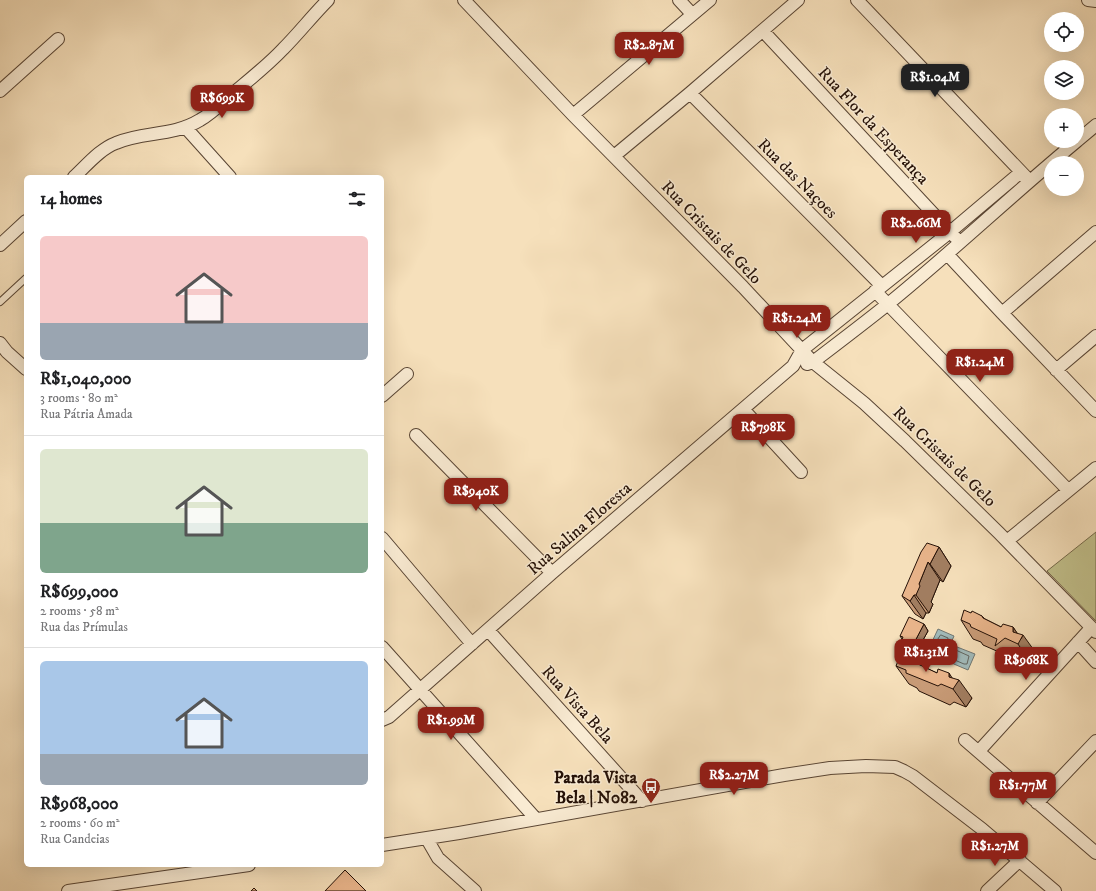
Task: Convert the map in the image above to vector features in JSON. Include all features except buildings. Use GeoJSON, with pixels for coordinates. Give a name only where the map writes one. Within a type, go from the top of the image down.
{"type":"FeatureCollection","features":[{"type":"Feature","properties":{"kind":"street"},"geometry":{"type":"LineString","coordinates":[[76,175],[104,149],[114,143],[125,139],[186,128],[202,119],[284,49],[309,19],[328,0]]}},
{"type":"Feature","properties":{"kind":"street","name":"Rua Cristais de Gelo"},"geometry":{"type":"LineString","coordinates":[[464,0],[573,114],[744,287],[813,362],[864,403],[905,441],[1007,540],[1094,630]]}},
{"type":"Feature","properties":{"kind":"street"},"geometry":{"type":"LineString","coordinates":[[679,0],[692,14]]}},
{"type":"Feature","properties":{"kind":"street"},"geometry":{"type":"LineString","coordinates":[[573,114],[710,0]]}},
{"type":"Feature","properties":{"kind":"street"},"geometry":{"type":"LineString","coordinates":[[614,156],[798,0]]}},
{"type":"Feature","properties":{"kind":"street"},"geometry":{"type":"LineString","coordinates":[[857,0],[1025,176]]}},
{"type":"Feature","properties":{"kind":"street"},"geometry":{"type":"LineString","coordinates":[[1088,0],[1096,1]]}},
{"type":"Feature","properties":{"kind":"street","name":"Rua Flor da Esperança"},"geometry":{"type":"LineString","coordinates":[[763,31],[960,243]]}},
{"type":"Feature","properties":{"kind":"street"},"geometry":{"type":"LineString","coordinates":[[0,91],[58,39]]}},
{"type":"Feature","properties":{"kind":"street","name":"Rua das Naçoes"},"geometry":{"type":"LineString","coordinates":[[690,93],[879,288],[888,304],[1068,490]]}},
{"type":"Feature","properties":{"kind":"street"},"geometry":{"type":"LineString","coordinates":[[1084,135],[1096,125]]}},
{"type":"Feature","properties":{"kind":"street"},"geometry":{"type":"LineString","coordinates":[[186,128],[228,175]]}},
{"type":"Feature","properties":{"kind":"street"},"geometry":{"type":"LineString","coordinates":[[793,366],[802,350],[879,288],[950,232],[1025,176],[1067,148]]}},
{"type":"Feature","properties":{"kind":"street"},"geometry":{"type":"LineString","coordinates":[[793,366],[813,362],[888,304],[960,243],[1025,176]]}},
{"type":"Feature","properties":{"kind":"street"},"geometry":{"type":"LineString","coordinates":[[0,245],[24,223]]}},
{"type":"Feature","properties":{"kind":"street"},"geometry":{"type":"LineString","coordinates":[[1002,313],[1096,232]]}},
{"type":"Feature","properties":{"kind":"street"},"geometry":{"type":"LineString","coordinates":[[947,254],[1096,411]]}},
{"type":"Feature","properties":{"kind":"street"},"geometry":{"type":"LineString","coordinates":[[1056,370],[1096,336]]}},
{"type":"Feature","properties":{"kind":"street"},"geometry":{"type":"LineString","coordinates":[[2,351],[24,368]]}},
{"type":"Feature","properties":{"kind":"street","name":"Rua Salina Floresta"},"geometry":{"type":"LineString","coordinates":[[385,718],[793,366]]}},
{"type":"Feature","properties":{"kind":"street"},"geometry":{"type":"LineString","coordinates":[[384,394],[407,374]]}},
{"type":"Feature","properties":{"kind":"street"},"geometry":{"type":"LineString","coordinates":[[743,409],[801,472]]}},
{"type":"Feature","properties":{"kind":"street"},"geometry":{"type":"LineString","coordinates":[[416,435],[552,573]]}},
{"type":"Feature","properties":{"kind":"street"},"geometry":{"type":"LineString","coordinates":[[1007,540],[1096,468]]}},
{"type":"Feature","properties":{"kind":"street"},"geometry":{"type":"LineString","coordinates":[[384,540],[472,644]]}},
{"type":"Feature","properties":{"kind":"street","name":"Rua Vista Bela"},"geometry":{"type":"LineString","coordinates":[[488,630],[642,801]]}},
{"type":"Feature","properties":{"kind":"street"},"geometry":{"type":"LineString","coordinates":[[979,751],[1078,642],[1094,630]]}},
{"type":"Feature","properties":{"kind":"street"},"geometry":{"type":"LineString","coordinates":[[1078,642],[1096,662]]}},
{"type":"Feature","properties":{"kind":"street"},"geometry":{"type":"LineString","coordinates":[[384,649],[536,819]]}},
{"type":"Feature","properties":{"kind":"street"},"geometry":{"type":"LineString","coordinates":[[965,740],[1096,853]]}},
{"type":"Feature","properties":{"kind":"street"},"geometry":{"type":"LineString","coordinates":[[1037,803],[1096,741]]}},
{"type":"Feature","properties":{"kind":"street"},"geometry":{"type":"LineString","coordinates":[[384,845],[427,839],[830,768],[866,766],[895,767],[913,776],[982,829],[1055,891]]}},
{"type":"Feature","properties":{"kind":"street"},"geometry":{"type":"LineString","coordinates":[[427,839],[438,858],[475,891]]}},
{"type":"Feature","properties":{"kind":"street"},"geometry":{"type":"LineString","coordinates":[[987,891],[1020,860]]}},
{"type":"Feature","properties":{"kind":"street"},"geometry":{"type":"LineString","coordinates":[[68,891],[115,888],[237,867]]}},
{"type":"Feature","properties":{"kind":"lane"},"geometry":{"type":"LineString","coordinates":[[0,302],[24,280]]}},
{"type":"Feature","properties":{"kind":"shaded area"},"geometry":{"type":"Polygon","coordinates":[[[1096,532],[1096,621],[1047,571],[1096,532]]]}},
{"type":"Feature","properties":{"kind":"water"},"geometry":{"type":"Polygon","coordinates":[[[938,629],[954,636],[947,652],[931,644],[938,629]]]}},
{"type":"Feature","properties":{"kind":"water"},"geometry":{"type":"Polygon","coordinates":[[[952,645],[975,654],[968,670],[935,656],[939,650],[947,654],[952,645]]]}},
{"type":"Feature","properties":{"kind":"place","name":"Parada Vista Bela | N082"},"geometry":{"type":"Point","coordinates":[651,804]}}]}
